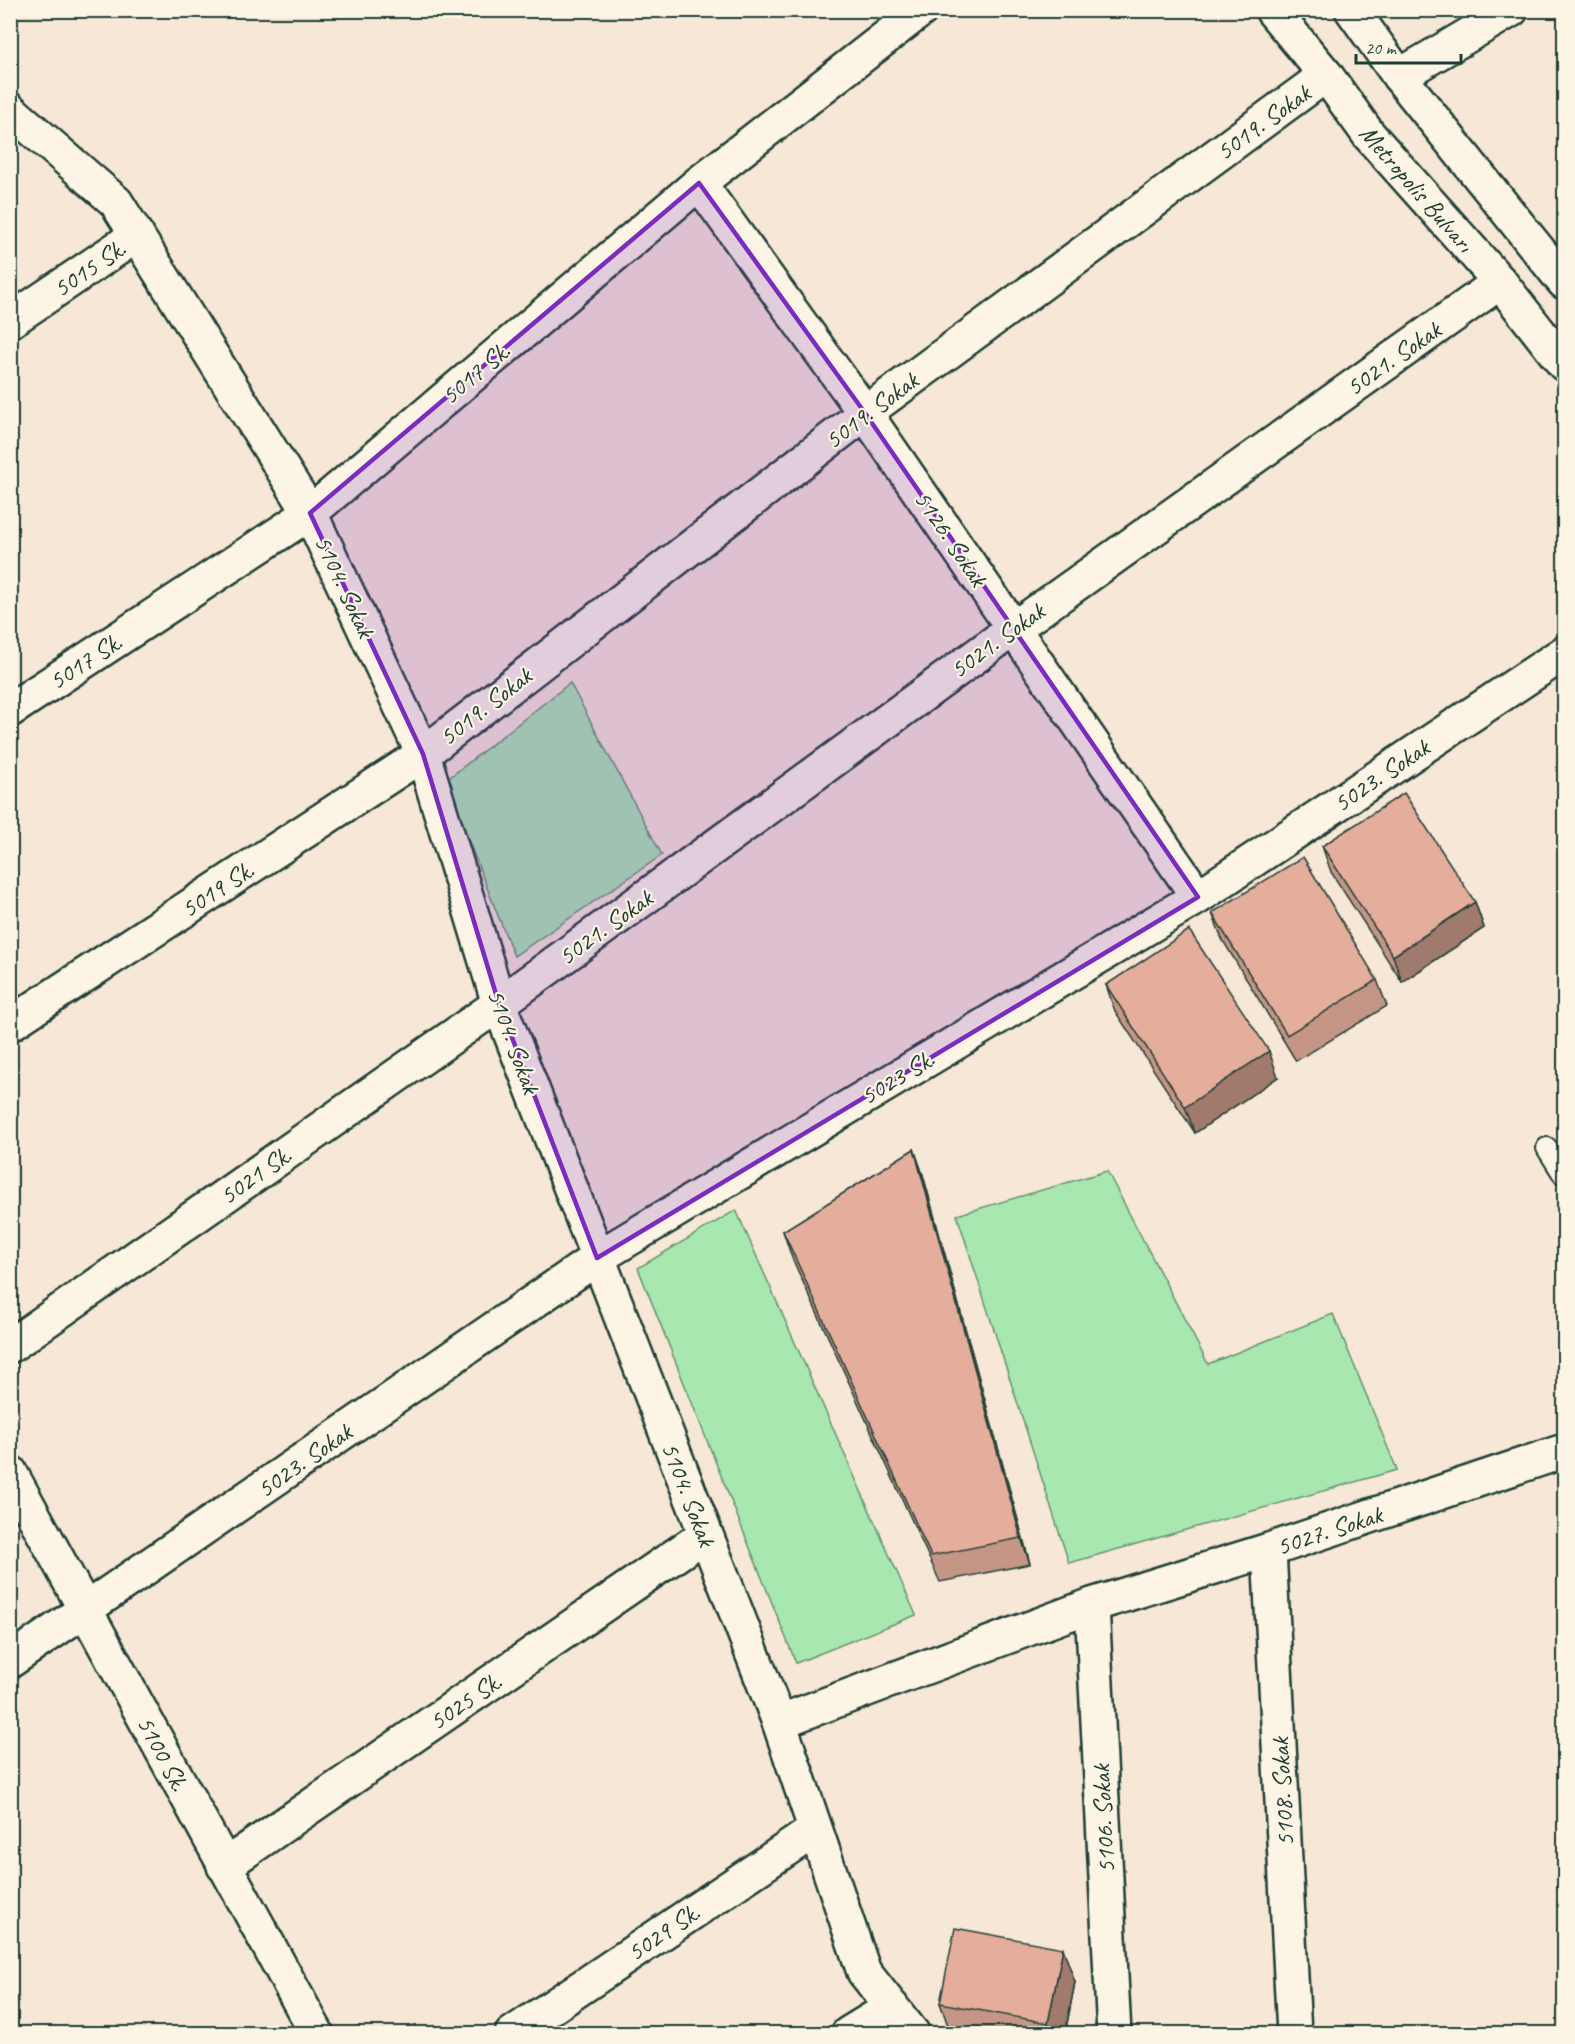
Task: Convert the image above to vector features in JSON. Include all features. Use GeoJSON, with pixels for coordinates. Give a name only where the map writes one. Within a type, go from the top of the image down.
{"type":"FeatureCollection","features":[{"type":"Feature","properties":{"kind":"street","name":"5017 Sk."},"geometry":{"type":"LineString","coordinates":[[10,710],[310,513],[699,183],[921,10]]}},
{"type":"Feature","properties":{"kind":"street","name":"Metropolis Bulvarı"},"geometry":{"type":"LineString","coordinates":[[1272,10],[1326,75],[1369,135],[1500,282],[1564,364]]}},
{"type":"Feature","properties":{"kind":"street","name":"Metropolis Bulvarı"},"geometry":{"type":"LineString","coordinates":[[1352,10],[1399,76],[1564,282]]}},
{"type":"Feature","properties":{"kind":"street"},"geometry":{"type":"LineString","coordinates":[[1399,76],[1511,10]]}},
{"type":"Feature","properties":{"kind":"street","name":"5019. Sokak"},"geometry":{"type":"LineString","coordinates":[[423,754],[865,413],[1326,75]]}},
{"type":"Feature","properties":{"kind":"street","name":"5104. Sokak"},"geometry":{"type":"LineString","coordinates":[[10,110],[116,202],[310,513],[423,754],[499,1004],[779,1722],[864,1972],[913,2034]]}},
{"type":"Feature","properties":{"kind":"street","name":"5126. Sokak"},"geometry":{"type":"LineString","coordinates":[[699,183],[865,413],[1198,897]]}},
{"type":"Feature","properties":{"kind":"street","name":"5015 Sk."},"geometry":{"type":"LineString","coordinates":[[10,321],[137,235]]}},
{"type":"Feature","properties":{"kind":"street","name":"5021. Sokak"},"geometry":{"type":"LineString","coordinates":[[499,1004],[1013,628],[1500,282]]}},
{"type":"Feature","properties":{"kind":"street","name":"5023. Sokak"},"geometry":{"type":"LineString","coordinates":[[1198,897],[1564,653]]}},
{"type":"Feature","properties":{"kind":"street","name":"5019 Sk."},"geometry":{"type":"LineString","coordinates":[[10,1024],[423,754]]}},
{"type":"Feature","properties":{"kind":"street","name":"5023 Sk."},"geometry":{"type":"LineString","coordinates":[[597,1258],[1198,897]]}},
{"type":"Feature","properties":{"kind":"street","name":"5021 Sk."},"geometry":{"type":"LineString","coordinates":[[10,1346],[499,1004]]}},
{"type":"Feature","properties":{"kind":"street","name":"5023. Sokak"},"geometry":{"type":"LineString","coordinates":[[10,1661],[597,1258]]}},
{"type":"Feature","properties":{"kind":"street","name":"5027. Sokak"},"geometry":{"type":"LineString","coordinates":[[779,1722],[1092,1605],[1269,1550],[1564,1451]]}},
{"type":"Feature","properties":{"kind":"street","name":"5100 Sk."},"geometry":{"type":"LineString","coordinates":[[10,1472],[317,2034]]}},
{"type":"Feature","properties":{"kind":"street","name":"5025 Sk."},"geometry":{"type":"LineString","coordinates":[[224,1866],[705,1535]]}},
{"type":"Feature","properties":{"kind":"street","name":"5108. Sokak"},"geometry":{"type":"LineString","coordinates":[[1269,1550],[1294,2034]]}},
{"type":"Feature","properties":{"kind":"street","name":"5106. Sokak"},"geometry":{"type":"LineString","coordinates":[[1092,1605],[1114,2034]]}},
{"type":"Feature","properties":{"kind":"street","name":"5029 Sk."},"geometry":{"type":"LineString","coordinates":[[512,2034],[815,1830]]}},
{"type":"Feature","properties":{"kind":"street"},"geometry":{"type":"LineString","coordinates":[[848,2034],[892,2007]]}},
{"type":"Feature","properties":{"kind":"lane"},"geometry":{"type":"LineString","coordinates":[[1547,1148],[1564,1175]]}},
{"type":"Feature","properties":{"kind":"highlighted area"},"geometry":{"type":"Polygon","coordinates":[[[699,183],[865,413],[1198,897],[597,1258],[499,1004],[423,754],[310,513],[699,183]]]}},
{"type":"Feature","properties":{"kind":"green space"},"geometry":{"type":"Polygon","coordinates":[[[570,683],[662,855],[514,956],[445,781],[570,683]]]}},
{"type":"Feature","properties":{"kind":"green space"},"geometry":{"type":"Polygon","coordinates":[[[1107,1171],[1208,1364],[1333,1314],[1397,1470],[1069,1563],[957,1215],[1107,1171]]]}},
{"type":"Feature","properties":{"kind":"green space"},"geometry":{"type":"Polygon","coordinates":[[[736,1210],[916,1615],[796,1663],[638,1268],[736,1210]]]}},
{"type":"Feature","properties":{"kind":"building"},"geometry":{"type":"Polygon","coordinates":[[[1404,793],[1475,902],[1393,956],[1322,846],[1404,793]]]}},
{"type":"Feature","properties":{"kind":"building"},"geometry":{"type":"Polygon","coordinates":[[[1303,857],[1377,980],[1287,1035],[1212,913],[1303,857]]]}},
{"type":"Feature","properties":{"kind":"building"},"geometry":{"type":"Polygon","coordinates":[[[1189,930],[1269,1051],[1185,1107],[1106,985],[1189,930]]]}},
{"type":"Feature","properties":{"kind":"building"},"geometry":{"type":"Polygon","coordinates":[[[914,1149],[1021,1538],[931,1556],[783,1231],[914,1149]]]}},
{"type":"Feature","properties":{"kind":"building"},"geometry":{"type":"Polygon","coordinates":[[[955,1928],[1063,1948],[1048,2023],[940,2003],[955,1928]]]}}]}
